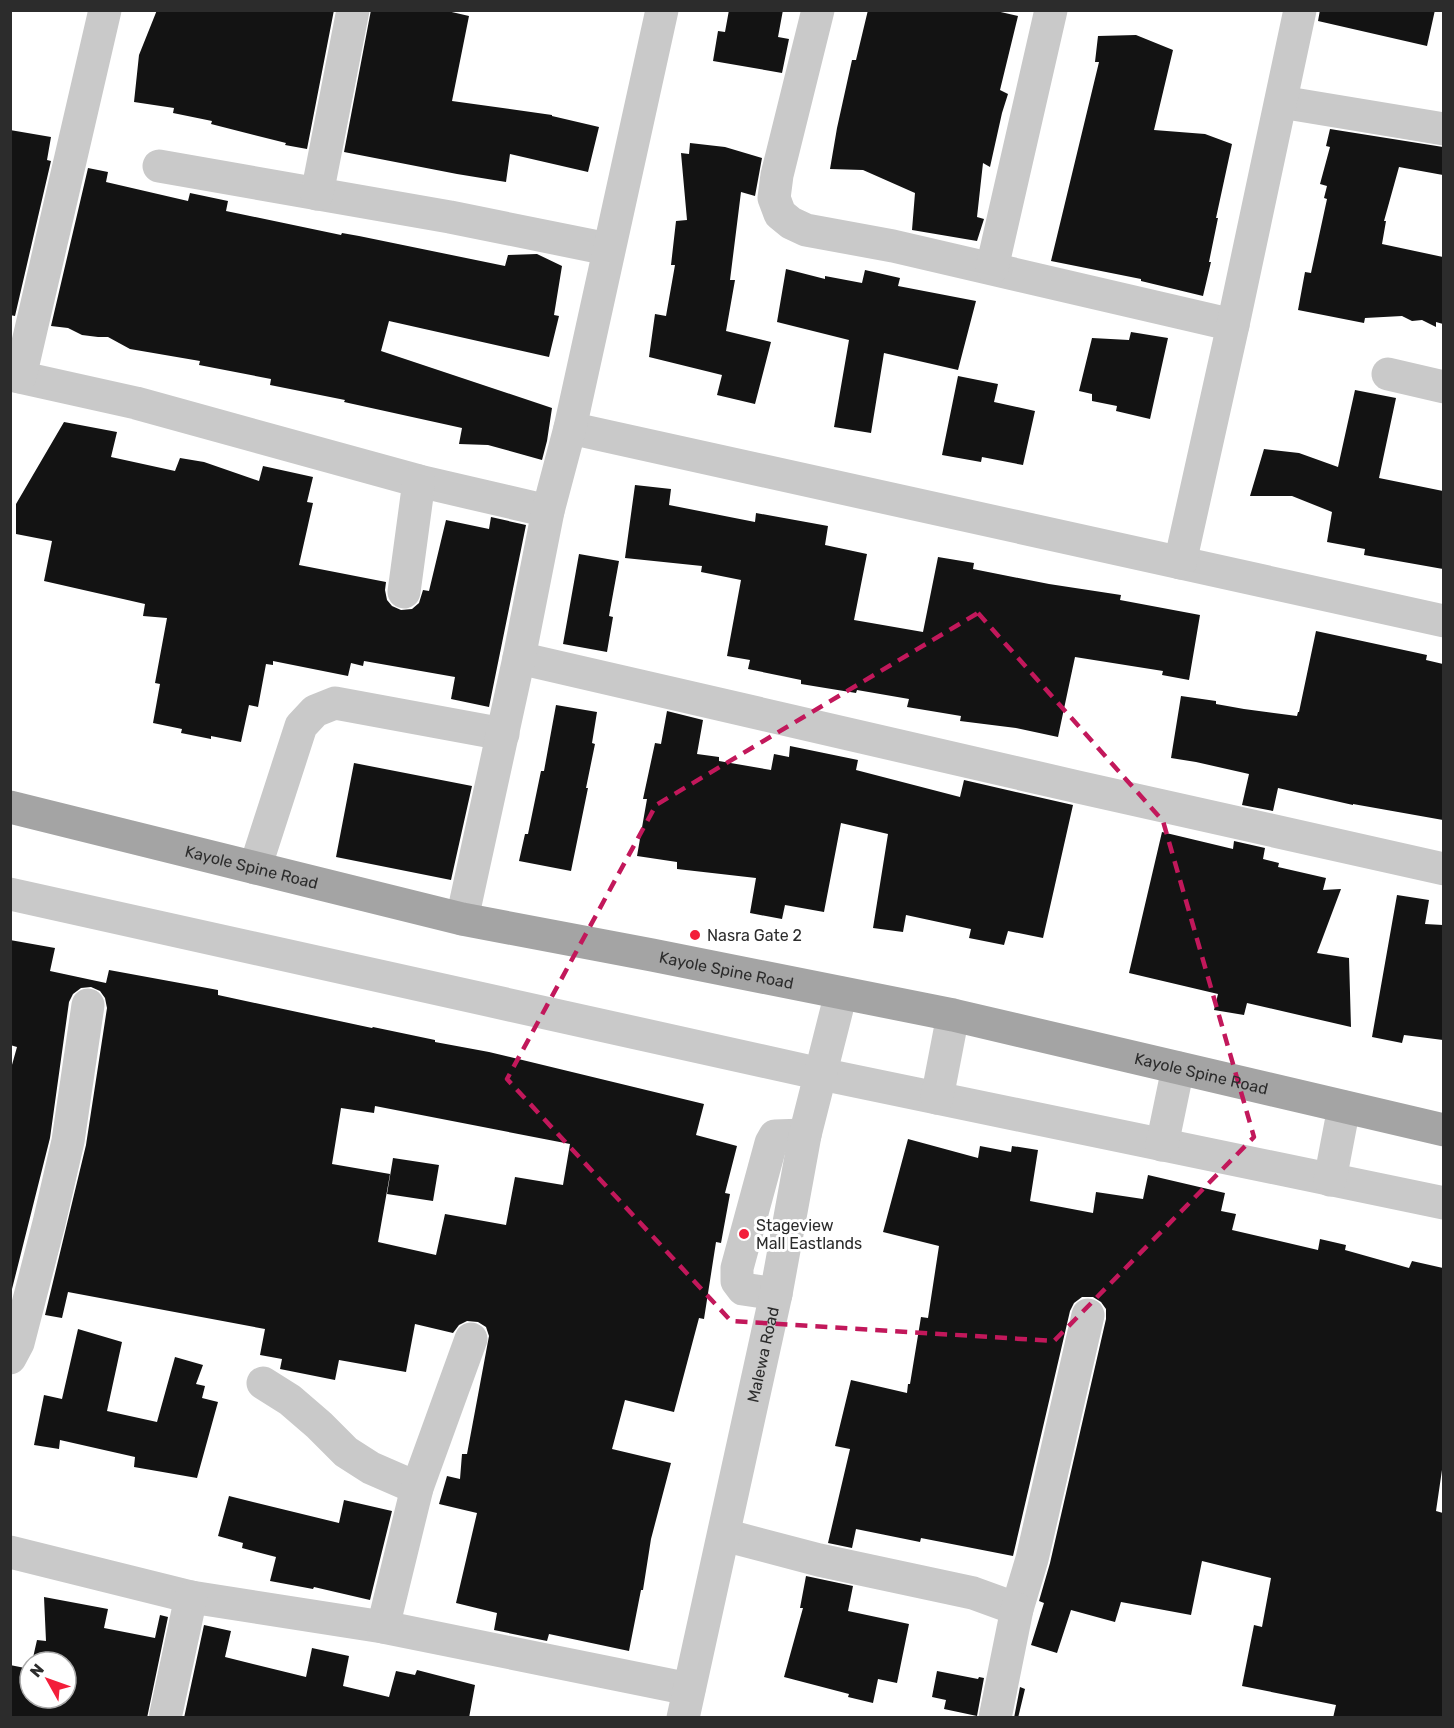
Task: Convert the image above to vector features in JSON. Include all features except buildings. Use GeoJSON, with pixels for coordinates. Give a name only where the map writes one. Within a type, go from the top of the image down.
{"type":"FeatureCollection","features":[{"type":"Feature","properties":{"kind":"main road","name":"Kayole Spine Road"},"geometry":{"type":"LineString","coordinates":[[10,807],[462,919],[953,1015],[1443,1130]]}},
{"type":"Feature","properties":{"kind":"street"},"geometry":{"type":"LineString","coordinates":[[105,10],[16,376],[136,403],[419,481],[548,511]]}},
{"type":"Feature","properties":{"kind":"street"},"geometry":{"type":"LineString","coordinates":[[317,194],[354,10]]}},
{"type":"Feature","properties":{"kind":"street"},"geometry":{"type":"LineString","coordinates":[[462,919],[519,658],[548,511],[570,428],[662,10]]}},
{"type":"Feature","properties":{"kind":"street"},"geometry":{"type":"LineString","coordinates":[[818,10],[777,175],[774,198],[780,214],[791,223],[806,230],[992,268],[1233,325]]}},
{"type":"Feature","properties":{"kind":"street"},"geometry":{"type":"LineString","coordinates":[[992,268],[1051,10]]}},
{"type":"Feature","properties":{"kind":"street"},"geometry":{"type":"LineString","coordinates":[[1180,563],[1300,10]]}},
{"type":"Feature","properties":{"kind":"street"},"geometry":{"type":"LineString","coordinates":[[1281,102],[1443,129]]}},
{"type":"Feature","properties":{"kind":"street"},"geometry":{"type":"LineString","coordinates":[[159,166],[450,217],[608,249]]}},
{"type":"Feature","properties":{"kind":"street"},"geometry":{"type":"LineString","coordinates":[[1388,374],[1443,387]]}},
{"type":"Feature","properties":{"kind":"street"},"geometry":{"type":"LineString","coordinates":[[570,428],[1443,621]]}},
{"type":"Feature","properties":{"kind":"street"},"geometry":{"type":"LineString","coordinates":[[404,592],[419,481]]}},
{"type":"Feature","properties":{"kind":"street"},"geometry":{"type":"LineString","coordinates":[[519,658],[1443,869]]}},
{"type":"Feature","properties":{"kind":"street"},"geometry":{"type":"LineString","coordinates":[[255,868],[301,726],[315,711],[335,703],[502,734]]}},
{"type":"Feature","properties":{"kind":"street"},"geometry":{"type":"LineString","coordinates":[[10,894],[821,1074],[1443,1203]]}},
{"type":"Feature","properties":{"kind":"street","name":"Malewa Road"},"geometry":{"type":"LineString","coordinates":[[686,1703],[776,1294],[805,1135],[841,993]]}},
{"type":"Feature","properties":{"kind":"street"},"geometry":{"type":"LineString","coordinates":[[10,1358],[18,1342],[50,1223],[68,1141],[88,1005]]}},
{"type":"Feature","properties":{"kind":"street"},"geometry":{"type":"LineString","coordinates":[[937,1098],[953,1015]]}},
{"type":"Feature","properties":{"kind":"street"},"geometry":{"type":"LineString","coordinates":[[1162,1145],[1178,1068]]}},
{"type":"Feature","properties":{"kind":"street"},"geometry":{"type":"LineString","coordinates":[[1330,1180],[1344,1107]]}},
{"type":"Feature","properties":{"kind":"street"},"geometry":{"type":"LineString","coordinates":[[776,1294],[743,1289],[737,1281],[737,1268],[771,1143],[775,1136],[805,1135]]}},
{"type":"Feature","properties":{"kind":"street"},"geometry":{"type":"LineString","coordinates":[[749,1223],[789,1227]]}},
{"type":"Feature","properties":{"kind":"street"},"geometry":{"type":"LineString","coordinates":[[995,1718],[1017,1609],[1032,1559],[1088,1315]]}},
{"type":"Feature","properties":{"kind":"street"},"geometry":{"type":"LineString","coordinates":[[383,1627],[417,1488],[471,1339]]}},
{"type":"Feature","properties":{"kind":"street"},"geometry":{"type":"LineString","coordinates":[[263,1383],[290,1400],[346,1452],[371,1468],[417,1488]]}},
{"type":"Feature","properties":{"kind":"street"},"geometry":{"type":"LineString","coordinates":[[724,1535],[819,1560],[973,1593],[1017,1609]]}},
{"type":"Feature","properties":{"kind":"street"},"geometry":{"type":"LineString","coordinates":[[10,1552],[192,1597],[383,1627],[686,1703]]}},
{"type":"Feature","properties":{"kind":"street"},"geometry":{"type":"LineString","coordinates":[[165,1718],[192,1597]]}},
{"type":"Feature","properties":{"kind":"highlighted area"},"geometry":{"type":"Polygon","coordinates":[[[978,613],[1163,821],[1254,1137],[1054,1341],[731,1321],[507,1079],[656,805],[978,613]]]}},
{"type":"Feature","properties":{"kind":"place","name":"Nasra Gate 2"},"geometry":{"type":"Point","coordinates":[695,935]}},
{"type":"Feature","properties":{"kind":"place","name":"Stageview Mall Eastlands"},"geometry":{"type":"Point","coordinates":[744,1234]}}]}
